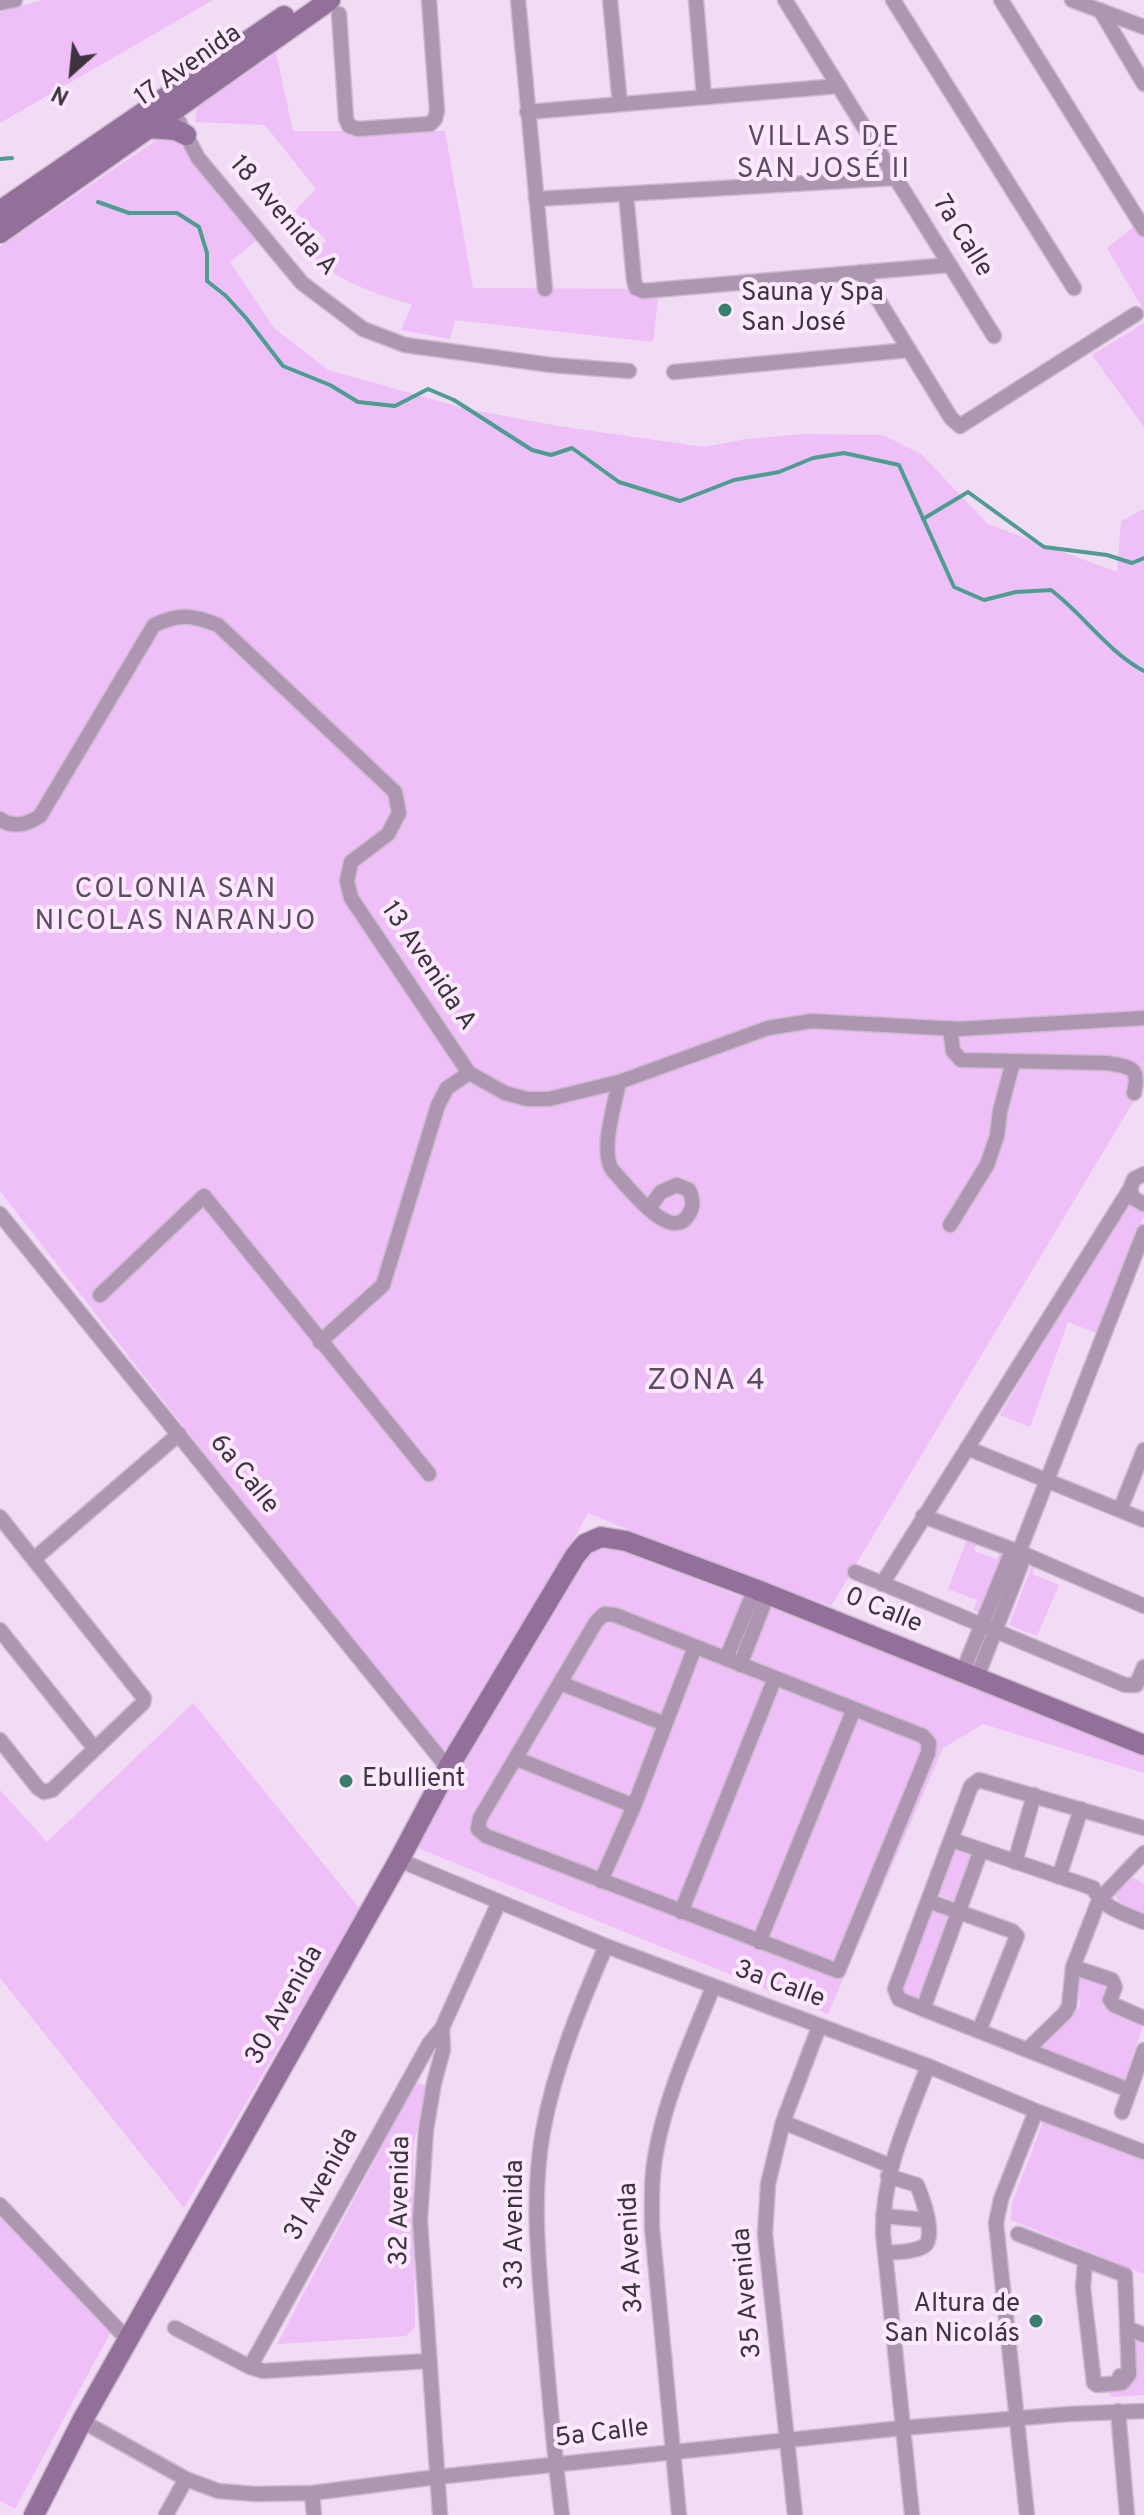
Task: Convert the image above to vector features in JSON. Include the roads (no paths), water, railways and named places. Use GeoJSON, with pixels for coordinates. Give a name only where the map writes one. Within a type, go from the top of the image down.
{"type":"FeatureCollection","features":[{"type":"Feature","properties":{"kind":"street"},"geometry":{"type":"LineString","coordinates":[[0,3],[15,0]]}},
{"type":"Feature","properties":{"kind":"street","name":"17 Avenida"},"geometry":{"type":"LineString","coordinates":[[0,233],[148,128],[169,103],[307,0]]}},
{"type":"Feature","properties":{"kind":"street"},"geometry":{"type":"LineString","coordinates":[[335,7],[349,126],[358,129],[430,124],[437,111],[429,0]]}},
{"type":"Feature","properties":{"kind":"street"},"geometry":{"type":"LineString","coordinates":[[518,0],[545,289]]}},
{"type":"Feature","properties":{"kind":"street"},"geometry":{"type":"LineString","coordinates":[[610,0],[620,104]]}},
{"type":"Feature","properties":{"kind":"street"},"geometry":{"type":"LineString","coordinates":[[696,0],[704,97]]}},
{"type":"Feature","properties":{"kind":"street","name":"7a Calle"},"geometry":{"type":"LineString","coordinates":[[785,0],[994,336]]}},
{"type":"Feature","properties":{"kind":"street"},"geometry":{"type":"LineString","coordinates":[[893,0],[1074,288]]}},
{"type":"Feature","properties":{"kind":"street"},"geometry":{"type":"LineString","coordinates":[[1001,0],[1144,229]]}},
{"type":"Feature","properties":{"kind":"street"},"geometry":{"type":"LineString","coordinates":[[1072,0],[1144,27]]}},
{"type":"Feature","properties":{"kind":"street","name":"17 Avenida"},"geometry":{"type":"LineString","coordinates":[[0,211],[169,103],[335,7]]}},
{"type":"Feature","properties":{"kind":"street"},"geometry":{"type":"LineString","coordinates":[[1100,10],[1144,84]]}},
{"type":"Feature","properties":{"kind":"street"},"geometry":{"type":"LineString","coordinates":[[527,112],[839,86]]}},
{"type":"Feature","properties":{"kind":"street","name":"18 Avenida A"},"geometry":{"type":"LineString","coordinates":[[169,103],[198,158],[302,283],[363,329],[405,345],[551,365],[629,371]]}},
{"type":"Feature","properties":{"kind":"street"},"geometry":{"type":"LineString","coordinates":[[148,128],[176,130],[186,135]]}},
{"type":"Feature","properties":{"kind":"street"},"geometry":{"type":"LineString","coordinates":[[536,199],[896,178]]}},
{"type":"Feature","properties":{"kind":"street"},"geometry":{"type":"LineString","coordinates":[[626,194],[636,288],[643,291],[949,265]]}},
{"type":"Feature","properties":{"kind":"street"},"geometry":{"type":"LineString","coordinates":[[861,272],[951,418],[960,426],[1136,314]]}},
{"type":"Feature","properties":{"kind":"street"},"geometry":{"type":"LineString","coordinates":[[674,372],[909,350]]}},
{"type":"Feature","properties":{"kind":"street","name":"13 Avenida A"},"geometry":{"type":"LineString","coordinates":[[0,819],[4,823],[26,825],[40,816],[154,625],[174,616],[199,618],[218,625],[395,792],[399,813],[388,834],[351,862],[347,881],[351,898],[469,1073],[505,1093],[527,1099],[549,1099],[619,1082],[768,1028],[812,1021],[950,1028],[1144,1018]]}},
{"type":"Feature","properties":{"kind":"street"},"geometry":{"type":"LineString","coordinates":[[950,1028],[953,1051],[961,1060],[1126,1066],[1134,1071],[1137,1078],[1134,1093]]}},
{"type":"Feature","properties":{"kind":"street"},"geometry":{"type":"LineString","coordinates":[[950,1225],[987,1165],[997,1136],[1013,1062]]}},
{"type":"Feature","properties":{"kind":"street"},"geometry":{"type":"LineString","coordinates":[[320,1342],[383,1285],[438,1105],[447,1088],[469,1073]]}},
{"type":"Feature","properties":{"kind":"street"},"geometry":{"type":"LineString","coordinates":[[619,1082],[607,1160],[613,1171],[649,1208]]}},
{"type":"Feature","properties":{"kind":"street"},"geometry":{"type":"LineString","coordinates":[[882,1584],[1134,1179],[1143,1173]]}},
{"type":"Feature","properties":{"kind":"street"},"geometry":{"type":"LineString","coordinates":[[1130,1189],[1133,1198],[1144,1204]]}},
{"type":"Feature","properties":{"kind":"street"},"geometry":{"type":"LineString","coordinates":[[100,1295],[204,1196],[429,1474]]}},
{"type":"Feature","properties":{"kind":"street","name":"6a Calle"},"geometry":{"type":"LineString","coordinates":[[0,1214],[448,1768]]}},
{"type":"Feature","properties":{"kind":"street"},"geometry":{"type":"LineString","coordinates":[[970,1674],[1009,1558],[1019,1552],[1144,1232]]}},
{"type":"Feature","properties":{"kind":"street"},"geometry":{"type":"LineString","coordinates":[[34,1559],[179,1434]]}},
{"type":"Feature","properties":{"kind":"street"},"geometry":{"type":"LineString","coordinates":[[967,1448],[1144,1520]]}},
{"type":"Feature","properties":{"kind":"street"},"geometry":{"type":"LineString","coordinates":[[1120,1510],[1144,1450]]}},
{"type":"Feature","properties":{"kind":"street"},"geometry":{"type":"LineString","coordinates":[[923,1516],[1019,1552],[1144,1606]]}},
{"type":"Feature","properties":{"kind":"street"},"geometry":{"type":"LineString","coordinates":[[0,1517],[144,1698],[143,1703],[52,1790],[44,1792],[38,1788],[0,1740]]}},
{"type":"Feature","properties":{"kind":"street","name":"30 Avenida"},"geometry":{"type":"LineString","coordinates":[[34,2515],[82,2421],[448,1768],[575,1556],[585,1544],[601,1537]]}},
{"type":"Feature","properties":{"kind":"street","name":"0 Calle"},"geometry":{"type":"LineString","coordinates":[[601,1537],[626,1541],[762,1591],[1144,1745]]}},
{"type":"Feature","properties":{"kind":"street"},"geometry":{"type":"LineString","coordinates":[[855,1572],[1125,1685],[1136,1685],[1144,1667]]}},
{"type":"Feature","properties":{"kind":"street"},"geometry":{"type":"LineString","coordinates":[[726,1659],[744,1635],[762,1591]]}},
{"type":"Feature","properties":{"kind":"street"},"geometry":{"type":"LineString","coordinates":[[604,1614],[615,1615],[695,1647],[923,1736],[929,1743],[928,1753],[838,1971],[486,1836],[478,1829],[480,1818],[596,1622],[604,1614]]}},
{"type":"Feature","properties":{"kind":"street"},"geometry":{"type":"LineString","coordinates":[[0,1630],[95,1749]]}},
{"type":"Feature","properties":{"kind":"street"},"geometry":{"type":"LineString","coordinates":[[740,1665],[744,1635]]}},
{"type":"Feature","properties":{"kind":"street"},"geometry":{"type":"LineString","coordinates":[[601,1881],[634,1806],[695,1647]]}},
{"type":"Feature","properties":{"kind":"street"},"geometry":{"type":"LineString","coordinates":[[681,1912],[775,1678]]}},
{"type":"Feature","properties":{"kind":"street"},"geometry":{"type":"LineString","coordinates":[[560,1683],[665,1724]]}},
{"type":"Feature","properties":{"kind":"street"},"geometry":{"type":"LineString","coordinates":[[759,1942],[854,1709]]}},
{"type":"Feature","properties":{"kind":"street"},"geometry":{"type":"LineString","coordinates":[[517,1759],[634,1806]]}},
{"type":"Feature","properties":{"kind":"street"},"geometry":{"type":"LineString","coordinates":[[1129,2090],[923,2009],[896,1995],[895,1989],[971,1786],[979,1780],[1144,1828]]}},
{"type":"Feature","properties":{"kind":"street"},"geometry":{"type":"LineString","coordinates":[[1015,1862],[1034,1795]]}},
{"type":"Feature","properties":{"kind":"street"},"geometry":{"type":"LineString","coordinates":[[1059,1877],[1081,1809]]}},
{"type":"Feature","properties":{"kind":"street"},"geometry":{"type":"LineString","coordinates":[[952,1840],[1093,1888],[1099,1900],[1110,1908],[1144,1922]]}},
{"type":"Feature","properties":{"kind":"street"},"geometry":{"type":"LineString","coordinates":[[923,2009],[981,1850]]}},
{"type":"Feature","properties":{"kind":"street"},"geometry":{"type":"LineString","coordinates":[[1028,2049],[1069,2006],[1073,1967],[1099,1900],[1138,1870],[1144,1853]]}},
{"type":"Feature","properties":{"kind":"street","name":"3a Calle"},"geometry":{"type":"LineString","coordinates":[[399,1860],[606,1946],[928,2066],[1144,2152]]}},
{"type":"Feature","properties":{"kind":"street"},"geometry":{"type":"LineString","coordinates":[[928,1901],[960,1911],[1017,1936],[979,2031]]}},
{"type":"Feature","properties":{"kind":"street","name":"32 Avenida"},"geometry":{"type":"LineString","coordinates":[[440,2515],[420,2220],[426,2130],[443,2050],[442,2028],[499,1902]]}},
{"type":"Feature","properties":{"kind":"street","name":"33 Avenida"},"geometry":{"type":"LineString","coordinates":[[562,2515],[536,2233],[537,2178],[553,2083],[568,2036],[606,1946]]}},
{"type":"Feature","properties":{"kind":"street"},"geometry":{"type":"LineString","coordinates":[[1073,1967],[1112,1980],[1115,1987],[1110,2000],[1114,2005],[1144,2018]]}},
{"type":"Feature","properties":{"kind":"street","name":"34 Avenida"},"geometry":{"type":"LineString","coordinates":[[679,2515],[652,2227],[652,2188],[656,2151],[680,2068],[713,1987]]}},
{"type":"Feature","properties":{"kind":"street","name":"35 Avenida"},"geometry":{"type":"LineString","coordinates":[[795,2515],[765,2234],[768,2184],[783,2122],[819,2027]]}},
{"type":"Feature","properties":{"kind":"street","name":"31 Avenida"},"geometry":{"type":"LineString","coordinates":[[250,2367],[429,2044],[442,2028]]}},
{"type":"Feature","properties":{"kind":"street"},"geometry":{"type":"LineString","coordinates":[[1122,2112],[1144,2050]]}},
{"type":"Feature","properties":{"kind":"street"},"geometry":{"type":"LineString","coordinates":[[912,2515],[883,2216],[890,2171],[928,2066]]}},
{"type":"Feature","properties":{"kind":"street"},"geometry":{"type":"LineString","coordinates":[[413,2073],[434,2083]]}},
{"type":"Feature","properties":{"kind":"street"},"geometry":{"type":"LineString","coordinates":[[1027,2515],[996,2223],[1001,2199],[1036,2111]]}},
{"type":"Feature","properties":{"kind":"street"},"geometry":{"type":"LineString","coordinates":[[783,2122],[917,2185],[928,2220],[928,2243],[922,2247],[885,2253]]}},
{"type":"Feature","properties":{"kind":"street"},"geometry":{"type":"LineString","coordinates":[[0,2205],[128,2340]]}},
{"type":"Feature","properties":{"kind":"street"},"geometry":{"type":"LineString","coordinates":[[883,2216],[928,2220]]}},
{"type":"Feature","properties":{"kind":"street"},"geometry":{"type":"LineString","coordinates":[[1018,2234],[1125,2275],[1127,2322],[1122,2383],[1094,2383],[1083,2288],[1085,2260]]}},
{"type":"Feature","properties":{"kind":"street"},"geometry":{"type":"LineString","coordinates":[[1127,2322],[1144,2323]]}},
{"type":"Feature","properties":{"kind":"street"},"geometry":{"type":"LineString","coordinates":[[1127,2322],[1144,2335]]}},
{"type":"Feature","properties":{"kind":"street"},"geometry":{"type":"LineString","coordinates":[[175,2328],[250,2367],[271,2372],[428,2361]]}},
{"type":"Feature","properties":{"kind":"street"},"geometry":{"type":"LineString","coordinates":[[1118,2411],[1127,2515]]}},
{"type":"Feature","properties":{"kind":"street","name":"5a Calle"},"geometry":{"type":"LineString","coordinates":[[82,2421],[186,2479],[218,2491],[255,2494],[312,2493],[902,2428],[1144,2411]]}},
{"type":"Feature","properties":{"kind":"street"},"geometry":{"type":"LineString","coordinates":[[166,2515],[186,2479]]}},
{"type":"Feature","properties":{"kind":"street"},"geometry":{"type":"LineString","coordinates":[[312,2493],[314,2515]]}},
{"type":"Feature","properties":{"kind":"waterway"},"geometry":{"type":"LineString","coordinates":[[0,159],[12,158]]}},
{"type":"Feature","properties":{"kind":"waterway"},"geometry":{"type":"LineString","coordinates":[[98,202],[129,213],[177,213],[199,227],[207,253],[207,281],[246,318],[283,366],[330,385],[358,402],[395,406],[428,389],[454,400],[532,450],[551,455],[572,448],[619,482],[680,501],[734,480],[779,472],[813,458],[844,453],[899,465],[954,587],[984,600],[1016,592],[1051,590],[1118,653],[1144,671]]}},
{"type":"Feature","properties":{"kind":"waterway"},"geometry":{"type":"LineString","coordinates":[[923,519],[968,492],[1044,547],[1107,555],[1132,563],[1144,558]]}},
{"type":"Feature","properties":{"kind":"place","name":"Sauna y Spa San José"},"geometry":{"type":"Point","coordinates":[725,310]}},
{"type":"Feature","properties":{"kind":"place","name":"Ebullient"},"geometry":{"type":"Point","coordinates":[346,1781]}},
{"type":"Feature","properties":{"kind":"place","name":"Altura de San Nicolás"},"geometry":{"type":"Point","coordinates":[1036,2321]}},
{"type":"Feature","properties":{"kind":"district","name":"VILLAS DE SAN JOSÉ II"},"geometry":{"type":"Point","coordinates":[824,155]}},
{"type":"Feature","properties":{"kind":"district","name":"COLONIA SAN NICOLAS NARANJO"},"geometry":{"type":"Point","coordinates":[176,907]}},
{"type":"Feature","properties":{"kind":"district","name":"ZONA 4"},"geometry":{"type":"Point","coordinates":[707,1383]}}]}
